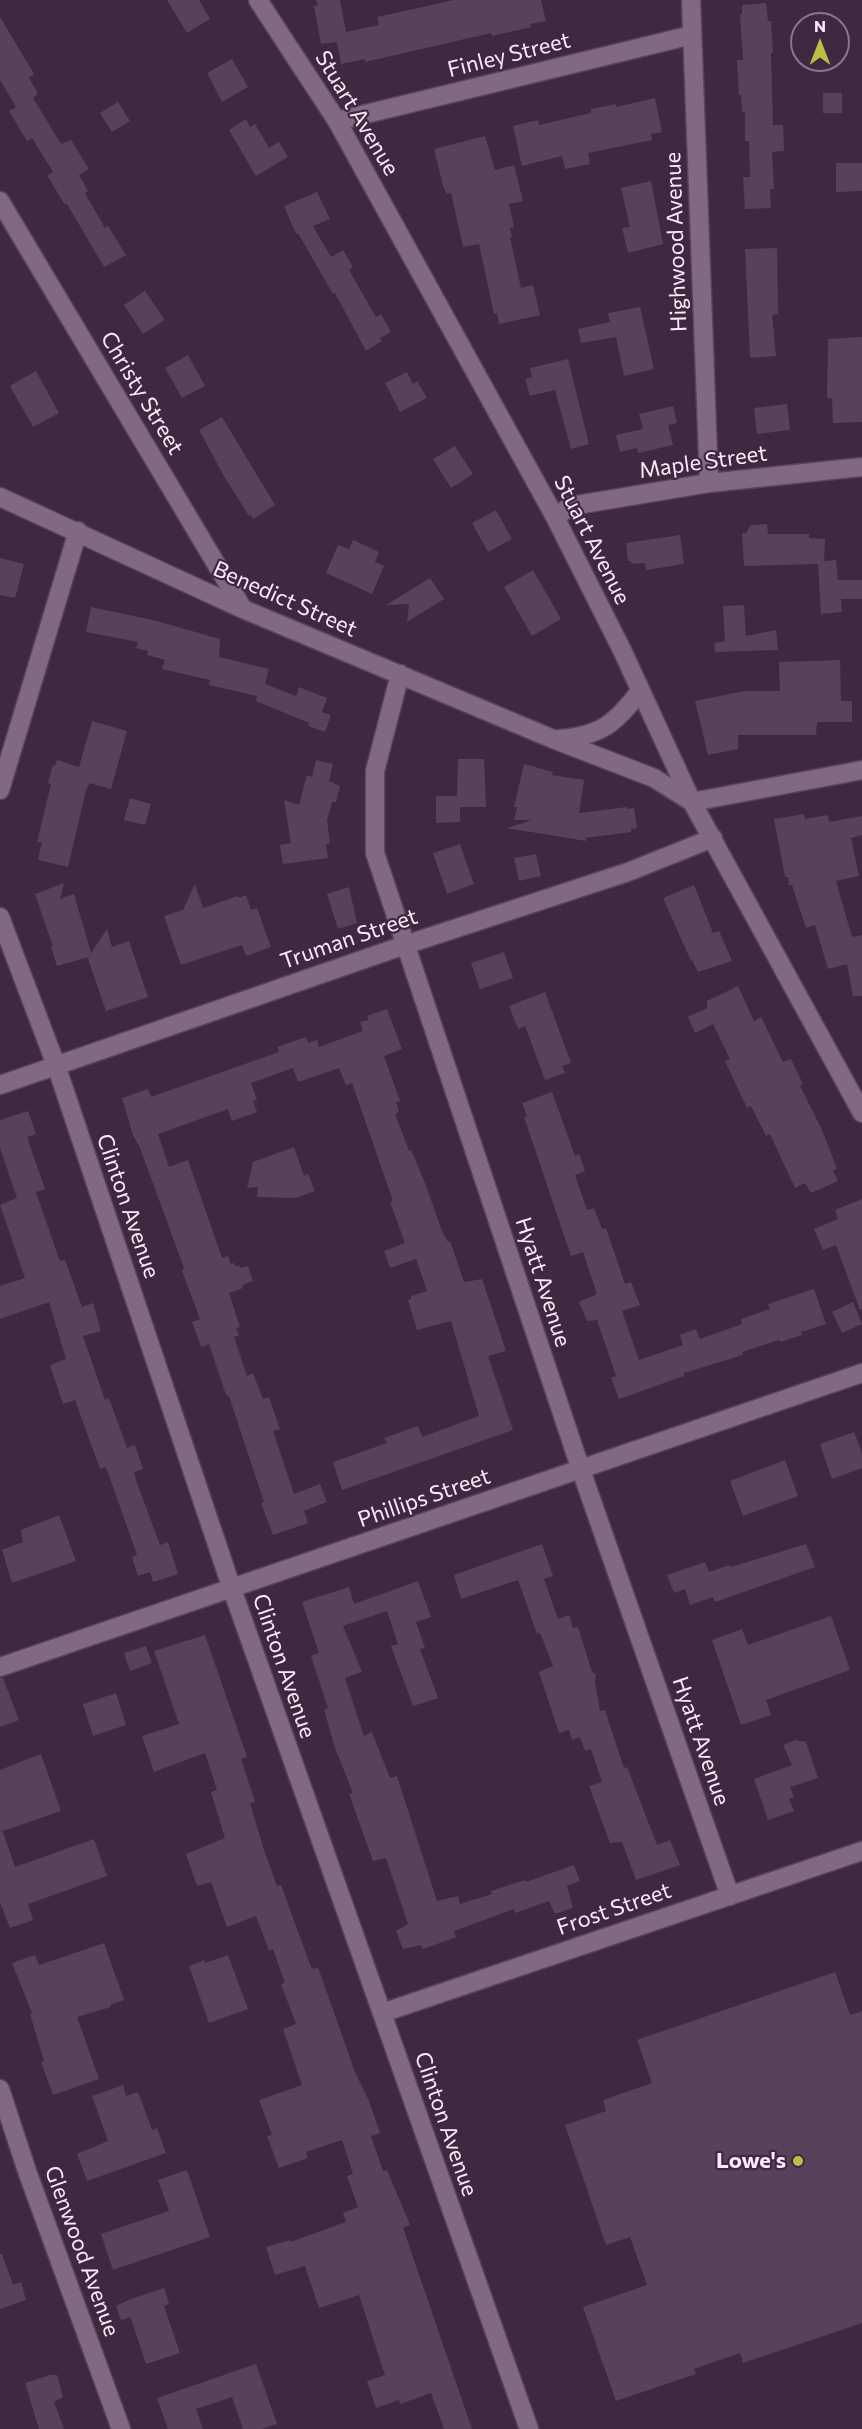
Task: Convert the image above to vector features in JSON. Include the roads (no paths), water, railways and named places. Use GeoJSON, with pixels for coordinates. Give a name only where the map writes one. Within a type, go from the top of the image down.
{"type":"FeatureCollection","features":[{"type":"Feature","properties":{"kind":"street","name":"Stuart Avenue"},"geometry":{"type":"LineString","coordinates":[[258,0],[337,121],[555,517],[692,802],[862,1113]]}},
{"type":"Feature","properties":{"kind":"street","name":"Highwood Avenue"},"geometry":{"type":"LineString","coordinates":[[691,0],[709,483]]}},
{"type":"Feature","properties":{"kind":"street","name":"Finley Street"},"geometry":{"type":"LineString","coordinates":[[337,121],[692,35]]}},
{"type":"Feature","properties":{"kind":"street","name":"Christy Street"},"geometry":{"type":"LineString","coordinates":[[0,201],[243,609]]}},
{"type":"Feature","properties":{"kind":"street","name":"Maple Street"},"geometry":{"type":"LineString","coordinates":[[555,517],[571,506],[709,483],[862,467]]}},
{"type":"Feature","properties":{"kind":"street","name":"Benedict Street"},"geometry":{"type":"LineString","coordinates":[[0,497],[243,609],[553,739],[654,778],[692,802]]}},
{"type":"Feature","properties":{"kind":"street"},"geometry":{"type":"LineString","coordinates":[[0,790],[78,531]]}},
{"type":"Feature","properties":{"kind":"street","name":"Hyatt Avenue"},"geometry":{"type":"LineString","coordinates":[[399,674],[375,771],[375,853],[581,1470],[730,1896]]}},
{"type":"Feature","properties":{"kind":"street","name":"Benedict Street"},"geometry":{"type":"LineString","coordinates":[[553,739],[578,738],[614,723],[640,690]]}},
{"type":"Feature","properties":{"kind":"street"},"geometry":{"type":"LineString","coordinates":[[692,802],[862,770]]}},
{"type":"Feature","properties":{"kind":"street","name":"Truman Street"},"geometry":{"type":"LineString","coordinates":[[0,1085],[405,945],[628,872],[713,838]]}},
{"type":"Feature","properties":{"kind":"street","name":"Clinton Avenue"},"geometry":{"type":"LineString","coordinates":[[0,917],[56,1065],[232,1589],[529,2429]]}},
{"type":"Feature","properties":{"kind":"street","name":"Phillips Street"},"geometry":{"type":"LineString","coordinates":[[0,1667],[862,1373]]}},
{"type":"Feature","properties":{"kind":"street","name":"Frost Street"},"geometry":{"type":"LineString","coordinates":[[382,2013],[862,1851]]}},
{"type":"Feature","properties":{"kind":"street","name":"Glenwood Avenue"},"geometry":{"type":"LineString","coordinates":[[0,2089],[27,2171],[121,2429]]}},
{"type":"Feature","properties":{"kind":"place","name":"Lowe's"},"geometry":{"type":"Point","coordinates":[798,2161]}}]}
